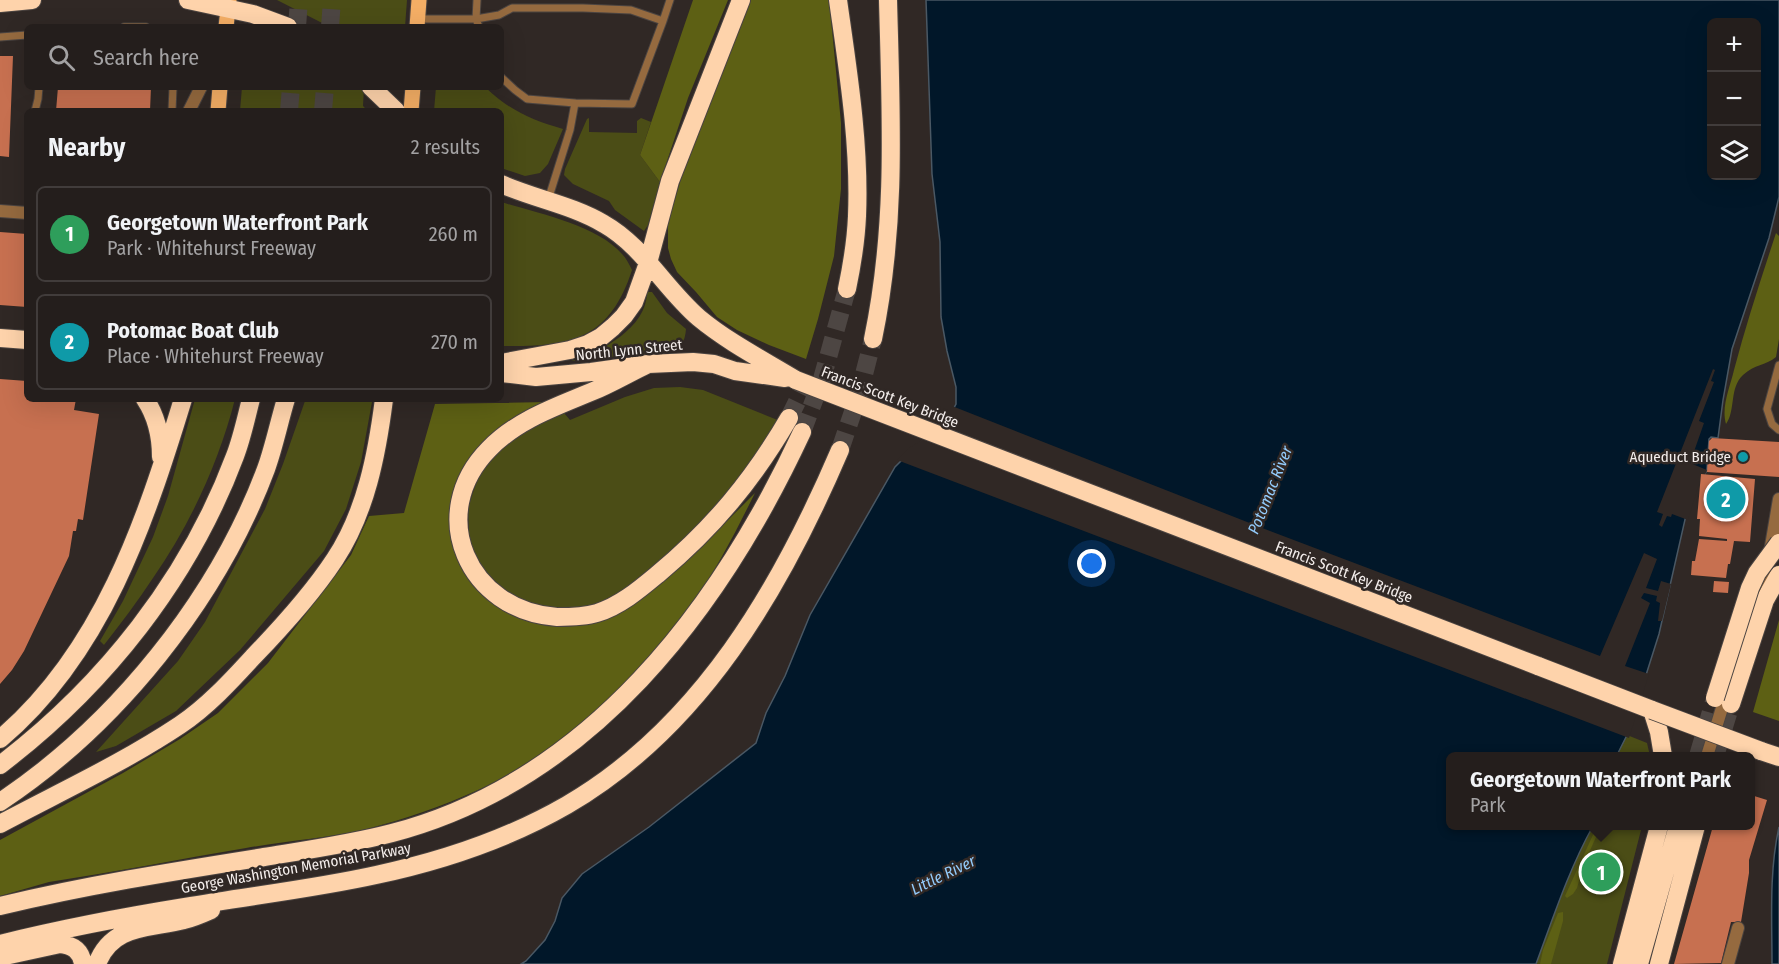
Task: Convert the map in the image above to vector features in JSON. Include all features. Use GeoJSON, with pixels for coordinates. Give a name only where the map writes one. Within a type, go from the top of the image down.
{"type":"FeatureCollection","features":[{"type":"Feature","properties":{"kind":"highway"},"geometry":{"type":"LineString","coordinates":[[0,3],[32,0]]}},
{"type":"Feature","properties":{"kind":"highway"},"geometry":{"type":"LineString","coordinates":[[188,0],[229,4],[281,24]]}},
{"type":"Feature","properties":{"kind":"highway"},"geometry":{"type":"LineString","coordinates":[[504,362],[570,350],[588,344],[601,337],[624,316],[634,302],[648,263],[670,181],[741,0]]}},
{"type":"Feature","properties":{"kind":"highway"},"geometry":{"type":"LineString","coordinates":[[838,0],[857,167],[855,240],[847,290]]}},
{"type":"Feature","properties":{"kind":"highway"},"geometry":{"type":"LineString","coordinates":[[873,339],[884,276],[891,204],[892,131],[888,0]]}},
{"type":"Feature","properties":{"kind":"highway"},"geometry":{"type":"LineString","coordinates":[[374,90],[393,108]]}},
{"type":"Feature","properties":{"kind":"highway"},"geometry":{"type":"LineString","coordinates":[[504,185],[580,212],[605,224],[623,237],[698,317],[736,344],[796,380]]}},
{"type":"Feature","properties":{"kind":"highway"},"geometry":{"type":"LineString","coordinates":[[0,338],[24,340]]}},
{"type":"Feature","properties":{"kind":"highway","name":"North Lynn Street"},"geometry":{"type":"LineString","coordinates":[[504,373],[536,377],[648,364],[693,362],[796,380]]}},
{"type":"Feature","properties":{"kind":"highway","name":"George Washington Memorial Parkway"},"geometry":{"type":"LineString","coordinates":[[0,906],[92,885],[385,835],[447,814],[482,799],[546,763],[589,729],[631,690],[668,650],[735,556],[772,491],[795,425],[717,519],[684,551],[627,598],[596,613],[574,617],[536,614],[505,602],[488,589],[474,572],[465,554],[458,525],[460,501],[472,469],[498,440],[524,422],[567,401],[593,392],[648,364]]}},
{"type":"Feature","properties":{"kind":"highway","name":"Francis Scott Key Bridge"},"geometry":{"type":"LineString","coordinates":[[796,380],[1779,758]]}},
{"type":"Feature","properties":{"kind":"highway"},"geometry":{"type":"LineString","coordinates":[[147,402],[158,426],[161,468]]}},
{"type":"Feature","properties":{"kind":"highway"},"geometry":{"type":"LineString","coordinates":[[0,739],[28,713],[64,672],[103,607],[146,513],[182,402]]}},
{"type":"Feature","properties":{"kind":"highway"},"geometry":{"type":"LineString","coordinates":[[0,765],[60,714],[101,674],[135,634],[166,590],[218,498],[236,454],[250,402]]}},
{"type":"Feature","properties":{"kind":"highway"},"geometry":{"type":"LineString","coordinates":[[0,802],[58,758],[99,721],[135,683],[188,615],[218,567],[244,518],[266,468],[285,402]]}},
{"type":"Feature","properties":{"kind":"highway"},"geometry":{"type":"LineString","coordinates":[[0,824],[139,750],[182,723],[221,690],[266,644],[336,558],[346,538],[371,472],[380,434],[384,402]]}},
{"type":"Feature","properties":{"kind":"highway","name":"George Washington Memorial Parkway"},"geometry":{"type":"LineString","coordinates":[[0,944],[79,926],[375,875],[435,860],[498,838],[567,804],[606,778],[675,718],[730,653],[762,605],[790,556],[816,506],[840,450]]}},
{"type":"Feature","properties":{"kind":"highway"},"geometry":{"type":"LineString","coordinates":[[1779,543],[1757,573],[1750,588],[1723,701],[1765,600],[1779,575]]}},
{"type":"Feature","properties":{"kind":"highway"},"geometry":{"type":"LineString","coordinates":[[1652,710],[1662,752]]}},
{"type":"Feature","properties":{"kind":"highway"},"geometry":{"type":"LineString","coordinates":[[1622,964],[1658,830]]}},
{"type":"Feature","properties":{"kind":"highway"},"geometry":{"type":"LineString","coordinates":[[1639,964],[1677,830]]}},
{"type":"Feature","properties":{"kind":"highway"},"geometry":{"type":"LineString","coordinates":[[1659,964],[1695,830]]}},
{"type":"Feature","properties":{"kind":"highway"},"geometry":{"type":"LineString","coordinates":[[97,964],[100,954],[108,944],[124,933],[187,920],[243,898]]}},
{"type":"Feature","properties":{"kind":"highway"},"geometry":{"type":"LineString","coordinates":[[0,957],[60,944],[75,947],[83,964]]}},
{"type":"Feature","properties":{"kind":"main road"},"geometry":{"type":"LineString","coordinates":[[418,23],[419,0]]}},
{"type":"Feature","properties":{"kind":"main road"},"geometry":{"type":"LineString","coordinates":[[226,24],[229,4]]}},
{"type":"Feature","properties":{"kind":"main road"},"geometry":{"type":"LineString","coordinates":[[218,108],[220,90]]}},
{"type":"Feature","properties":{"kind":"main road"},"geometry":{"type":"LineString","coordinates":[[411,108],[413,90]]}},
{"type":"Feature","properties":{"kind":"street"},"geometry":{"type":"LineString","coordinates":[[190,108],[200,90]]}},
{"type":"Feature","properties":{"kind":"street"},"geometry":{"type":"LineString","coordinates":[[0,211],[24,213]]}},
{"type":"Feature","properties":{"kind":"street"},"geometry":{"type":"LineString","coordinates":[[1708,752],[1760,591],[1779,499]]}},
{"type":"Feature","properties":{"kind":"street"},"geometry":{"type":"LineString","coordinates":[[1647,964],[1685,830]]}},
{"type":"Feature","properties":{"kind":"street"},"geometry":{"type":"LineString","coordinates":[[1728,964],[1738,928]]}},
{"type":"Feature","properties":{"kind":"lane"},"geometry":{"type":"LineString","coordinates":[[477,0],[477,24]]}},
{"type":"Feature","properties":{"kind":"lane"},"geometry":{"type":"LineString","coordinates":[[504,80],[527,99],[632,104],[670,0]]}},
{"type":"Feature","properties":{"kind":"lane"},"geometry":{"type":"LineString","coordinates":[[418,23],[476,19],[498,15],[512,8],[631,10],[663,21]]}},
{"type":"Feature","properties":{"kind":"lane"},"geometry":{"type":"LineString","coordinates":[[0,37],[24,35]]}},
{"type":"Feature","properties":{"kind":"lane"},"geometry":{"type":"LineString","coordinates":[[36,108],[39,90]]}},
{"type":"Feature","properties":{"kind":"lane"},"geometry":{"type":"LineString","coordinates":[[172,108],[173,90]]}},
{"type":"Feature","properties":{"kind":"lane"},"geometry":{"type":"LineString","coordinates":[[38,99],[40,108]]}},
{"type":"Feature","properties":{"kind":"lane"},"geometry":{"type":"LineString","coordinates":[[548,200],[570,130],[575,103]]}},
{"type":"Feature","properties":{"kind":"lane"},"geometry":{"type":"LineString","coordinates":[[1779,365],[1767,409],[1772,424],[1779,430]]}},
{"type":"Feature","properties":{"kind":"shaded area"},"geometry":{"type":"Polygon","coordinates":[[[277,0],[407,0],[405,24],[324,24],[277,0]]]}},
{"type":"Feature","properties":{"kind":"shaded area"},"geometry":{"type":"Polygon","coordinates":[[[693,0],[728,0],[688,98],[660,182],[640,155],[693,0]]]}},
{"type":"Feature","properties":{"kind":"shaded area"},"geometry":{"type":"Polygon","coordinates":[[[751,0],[829,0],[841,123],[841,189],[834,256],[806,359],[737,330],[717,317],[677,272],[668,248],[668,223],[687,158],[751,0]]]}},
{"type":"Feature","properties":{"kind":"shaded area"},"geometry":{"type":"Polygon","coordinates":[[[242,90],[364,90],[363,106],[365,108],[240,108],[242,90]]]}},
{"type":"Feature","properties":{"kind":"shaded area"},"geometry":{"type":"Polygon","coordinates":[[[436,90],[489,90],[521,113],[563,129],[548,164],[540,173],[525,176],[504,169],[504,108],[434,108],[436,90]]]}},
{"type":"Feature","properties":{"kind":"shaded area"},"geometry":{"type":"Polygon","coordinates":[[[589,118],[589,132],[637,133],[637,121],[641,118],[651,122],[640,155],[660,182],[648,225],[644,231],[615,210],[609,201],[573,184],[564,175],[589,118]]]}},
{"type":"Feature","properties":{"kind":"shaded area"},"geometry":{"type":"Polygon","coordinates":[[[504,203],[566,221],[598,235],[623,256],[632,270],[623,294],[598,326],[566,341],[504,346],[504,203]]]}},
{"type":"Feature","properties":{"kind":"shaded area"},"geometry":{"type":"Polygon","coordinates":[[[1776,233],[1779,236],[1779,339],[1776,357],[1747,371],[1739,380],[1726,424],[1725,404],[1728,390],[1776,233]]]}},
{"type":"Feature","properties":{"kind":"shaded area"},"geometry":{"type":"Polygon","coordinates":[[[647,292],[652,292],[667,313],[686,329],[680,346],[671,351],[571,361],[596,351],[620,337],[639,317],[645,305],[647,292]]]}},
{"type":"Feature","properties":{"kind":"shaded area"},"geometry":{"type":"Polygon","coordinates":[[[680,387],[703,390],[780,421],[751,469],[680,548],[606,603],[588,609],[563,610],[524,602],[487,577],[477,561],[469,537],[468,507],[478,478],[492,458],[529,426],[564,413],[570,420],[625,397],[654,388],[680,387]]]}},
{"type":"Feature","properties":{"kind":"shaded area"},"geometry":{"type":"Polygon","coordinates":[[[194,402],[234,402],[221,446],[191,515],[166,558],[104,645],[100,641],[123,601],[153,537],[168,496],[194,402]]]}},
{"type":"Feature","properties":{"kind":"shaded area"},"geometry":{"type":"Polygon","coordinates":[[[305,402],[372,402],[361,462],[346,509],[324,551],[240,650],[176,711],[116,746],[96,752],[178,661],[205,622],[265,509],[305,402]]]}},
{"type":"Feature","properties":{"kind":"shaded area"},"geometry":{"type":"Polygon","coordinates":[[[549,402],[483,449],[456,539],[516,615],[635,602],[663,582],[690,558],[755,493],[718,564],[692,604],[649,658],[596,710],[568,734],[508,774],[465,796],[395,821],[337,835],[246,848],[49,882],[0,896],[0,840],[123,773],[218,713],[268,663],[351,555],[369,516],[404,513],[435,404],[549,402]]]}},
{"type":"Feature","properties":{"kind":"shaded area"},"geometry":{"type":"Polygon","coordinates":[[[1779,620],[1779,721],[1753,712],[1779,620]]]}},
{"type":"Feature","properties":{"kind":"shaded area"},"geometry":{"type":"Polygon","coordinates":[[[1627,735],[1647,743],[1649,752],[1618,752],[1627,735]]]}},
{"type":"Feature","properties":{"kind":"shaded area"},"geometry":{"type":"Polygon","coordinates":[[[1591,830],[1641,830],[1607,964],[1536,964],[1555,911],[1591,830]]]}},
{"type":"Feature","properties":{"kind":"shaded area"},"geometry":{"type":"Polygon","coordinates":[[[1595,830],[1599,830],[1583,866],[1577,888],[1567,898],[1565,896],[1595,830]]]}},
{"type":"Feature","properties":{"kind":"shaded area"},"geometry":{"type":"Polygon","coordinates":[[[1563,912],[1563,921],[1551,964],[1540,964],[1543,950],[1558,913],[1563,912]]]}},
{"type":"Feature","properties":{"kind":"water"},"geometry":{"type":"Polygon","coordinates":[[[926,0],[1779,0],[1779,197],[1769,238],[1732,349],[1718,438],[1709,439],[1707,470],[1704,476],[1697,479],[1689,502],[1659,634],[1627,735],[1618,752],[1446,752],[1446,830],[1591,830],[1569,876],[1536,964],[521,964],[545,940],[555,921],[562,898],[582,874],[649,827],[756,743],[766,713],[785,676],[810,615],[895,467],[948,419],[956,404],[956,387],[941,317],[940,242],[932,174],[926,0]]]}},
{"type":"Feature","properties":{"kind":"water"},"geometry":{"type":"Polygon","coordinates":[[[1779,827],[1779,964],[1772,964],[1772,878],[1779,827]]]}},
{"type":"Feature","properties":{"kind":"pier"},"geometry":{"type":"Polygon","coordinates":[[[1713,369],[1715,370],[1711,381],[1714,382],[1699,421],[1704,423],[1690,463],[1707,470],[1703,480],[1700,481],[1688,520],[1672,514],[1671,517],[1667,516],[1662,527],[1659,525],[1663,514],[1657,512],[1713,369]]]}},
{"type":"Feature","properties":{"kind":"pier"},"geometry":{"type":"Polygon","coordinates":[[[952,406],[1270,531],[1600,656],[1644,553],[1657,559],[1646,588],[1658,591],[1661,581],[1671,584],[1662,621],[1658,621],[1660,603],[1656,601],[1657,596],[1644,593],[1641,598],[1650,603],[1625,666],[1649,674],[1629,738],[897,460],[909,448],[929,436],[946,418],[952,406]]]}},
{"type":"Feature","properties":{"kind":"building"},"geometry":{"type":"Polygon","coordinates":[[[0,56],[13,56],[9,157],[0,156],[0,56]]]}},
{"type":"Feature","properties":{"kind":"building"},"geometry":{"type":"Polygon","coordinates":[[[58,90],[151,90],[150,108],[56,108],[58,90]]]}},
{"type":"Feature","properties":{"kind":"building"},"geometry":{"type":"Polygon","coordinates":[[[0,232],[24,234],[24,307],[0,305],[0,232]]]}},
{"type":"Feature","properties":{"kind":"building"},"geometry":{"type":"Polygon","coordinates":[[[0,379],[24,381],[24,402],[75,402],[74,410],[99,414],[83,520],[78,519],[76,531],[73,531],[69,556],[24,651],[0,684],[0,379]]]}},
{"type":"Feature","properties":{"kind":"building","name":"Aqueduct Bridge"},"geometry":{"type":"Polygon","coordinates":[[[1712,438],[1779,442],[1779,477],[1707,472],[1709,441],[1712,438]]]}},
{"type":"Feature","properties":{"kind":"building"},"geometry":{"type":"Polygon","coordinates":[[[1701,474],[1755,479],[1750,542],[1734,541],[1726,578],[1691,575],[1692,561],[1695,561],[1699,539],[1727,541],[1727,539],[1699,536],[1700,519],[1697,519],[1701,474]]]}},
{"type":"Feature","properties":{"kind":"building"},"geometry":{"type":"Polygon","coordinates":[[[1714,581],[1729,582],[1728,593],[1713,592],[1714,581]]]}},
{"type":"Feature","properties":{"kind":"building"},"geometry":{"type":"Polygon","coordinates":[[[1755,796],[1767,800],[1749,860],[1741,922],[1731,922],[1721,963],[1674,964],[1712,830],[1755,830],[1755,796]]]}},
{"type":"Feature","properties":{"kind":"tunnel"},"geometry":{"type":"LineString","coordinates":[[297,24],[299,0]]}},
{"type":"Feature","properties":{"kind":"tunnel"},"geometry":{"type":"LineString","coordinates":[[330,24],[332,0]]}},
{"type":"Feature","properties":{"kind":"tunnel"},"geometry":{"type":"LineString","coordinates":[[289,108],[291,90]]}},
{"type":"Feature","properties":{"kind":"tunnel"},"geometry":{"type":"LineString","coordinates":[[323,108],[325,90]]}},
{"type":"Feature","properties":{"kind":"tunnel"},"geometry":{"type":"LineString","coordinates":[[802,432],[822,379],[847,289]]}},
{"type":"Feature","properties":{"kind":"tunnel"},"geometry":{"type":"LineString","coordinates":[[840,450],[859,394],[873,339]]}},
{"type":"Feature","properties":{"kind":"tunnel"},"geometry":{"type":"LineString","coordinates":[[789,418],[812,371]]}},
{"type":"Feature","properties":{"kind":"tunnel"},"geometry":{"type":"LineString","coordinates":[[1699,752],[1715,698]]}},
{"type":"Feature","properties":{"kind":"tunnel"},"geometry":{"type":"LineString","coordinates":[[1716,752],[1731,704]]}},
{"type":"Feature","properties":{"kind":"place","name":"Aqueduct Bridge"},"geometry":{"type":"Point","coordinates":[1743,457]}},
{"type":"Feature","properties":{"kind":"place","name":"Potomac Boat Club"},"geometry":{"type":"Point","coordinates":[1726,499]}},
{"type":"Feature","properties":{"kind":"place","name":"Georgetown Waterfront Park"},"geometry":{"type":"Point","coordinates":[1601,872]}},
{"type":"Feature","properties":{"kind":"water label","name":"Potomac River"},"geometry":{"type":"Point","coordinates":[1270,490]}},
{"type":"Feature","properties":{"kind":"water label","name":"Little River"},"geometry":{"type":"Point","coordinates":[943,875]}}]}
